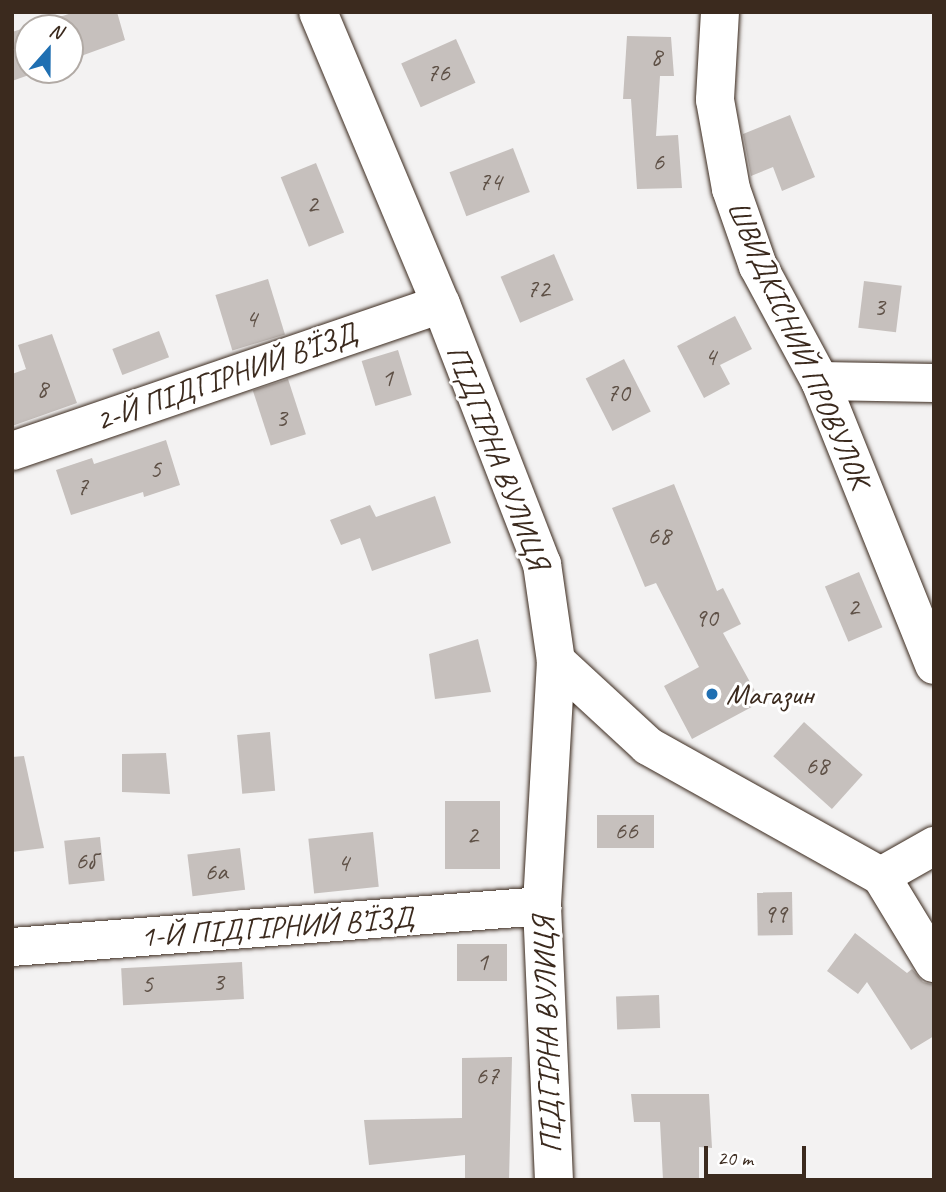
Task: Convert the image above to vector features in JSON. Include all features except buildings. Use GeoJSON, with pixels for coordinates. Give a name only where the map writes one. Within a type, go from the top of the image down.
{"type":"FeatureCollection","features":[{"type":"Feature","properties":{"kind":"street","name":"ПІДГІРНА ВУЛИЦЯ"},"geometry":{"type":"LineString","coordinates":[[318,12],[441,304],[542,564],[556,661],[542,906],[554,1180]]}},
{"type":"Feature","properties":{"kind":"street","name":"ШВИДКІСНИЙ ПРОВУЛОК"},"geometry":{"type":"LineString","coordinates":[[720,12],[715,100],[731,189],[758,266],[820,381],[934,665]]}},
{"type":"Feature","properties":{"kind":"street","name":"2-Й ПІДГІРНИЙ В’ЇЗД"},"geometry":{"type":"LineString","coordinates":[[12,451],[441,304]]}},
{"type":"Feature","properties":{"kind":"street"},"geometry":{"type":"LineString","coordinates":[[820,381],[934,383]]}},
{"type":"Feature","properties":{"kind":"street"},"geometry":{"type":"LineString","coordinates":[[556,661],[648,746],[881,876],[934,963]]}},
{"type":"Feature","properties":{"kind":"street"},"geometry":{"type":"LineString","coordinates":[[881,876],[934,846]]}},
{"type":"Feature","properties":{"kind":"street","name":"1-Й ПІДГІРНИЙ В’ЇЗД"},"geometry":{"type":"LineString","coordinates":[[12,947],[542,906]]}},
{"type":"Feature","properties":{"kind":"place","name":"Магазин"},"geometry":{"type":"Point","coordinates":[712,694]}}]}
